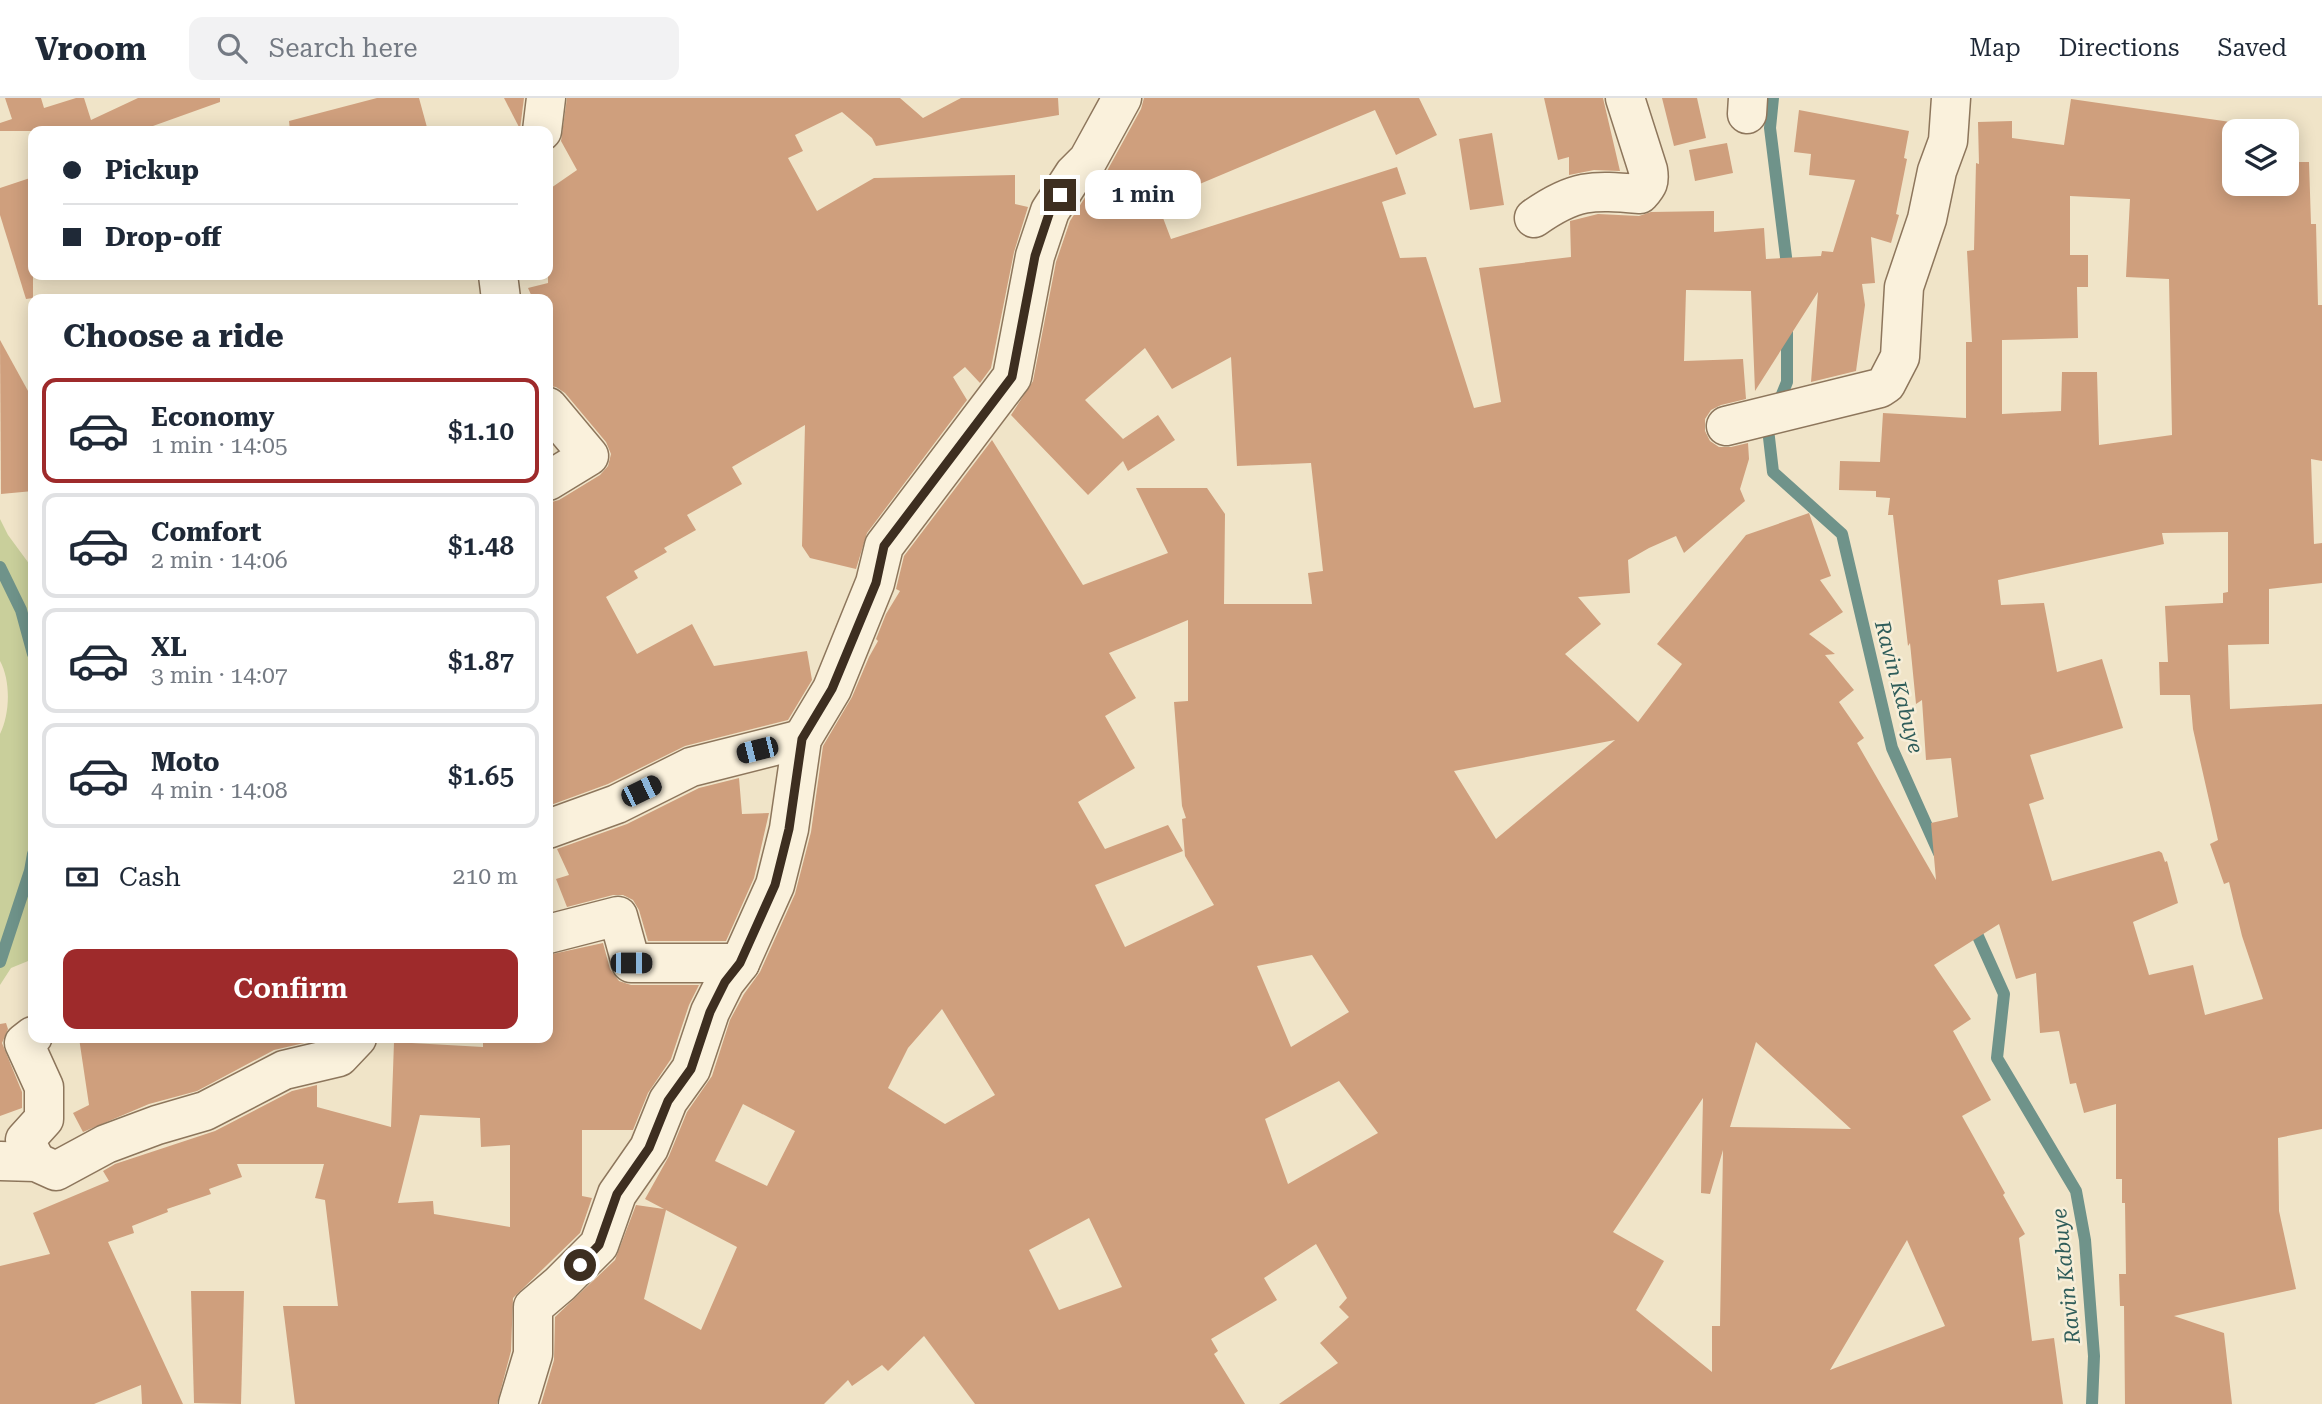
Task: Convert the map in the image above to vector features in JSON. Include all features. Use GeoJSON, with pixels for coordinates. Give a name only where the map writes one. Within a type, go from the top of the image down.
{"type":"FeatureCollection","features":[{"type":"Feature","properties":{"kind":"street"},"geometry":{"type":"LineString","coordinates":[[542,126],[545,98]]}},
{"type":"Feature","properties":{"kind":"street"},"geometry":{"type":"LineString","coordinates":[[518,1404],[533,1354],[533,1307],[599,1245],[617,1194],[649,1148],[668,1101],[691,1069],[710,1012],[725,982],[740,963],[775,885],[789,829],[802,739],[832,689],[876,583],[884,546],[1012,377],[1035,256],[1050,211],[1074,174],[1088,160],[1122,98]]}},
{"type":"Feature","properties":{"kind":"street"},"geometry":{"type":"LineString","coordinates":[[1534,218],[1556,202],[1593,191],[1640,194],[1650,182],[1625,98]]}},
{"type":"Feature","properties":{"kind":"street"},"geometry":{"type":"LineString","coordinates":[[1726,426],[1880,388],[1886,384],[1900,357],[1904,287],[1927,219],[1937,171],[1948,141],[1948,103]]}},
{"type":"Feature","properties":{"kind":"street"},"geometry":{"type":"LineString","coordinates":[[553,413],[589,456],[553,478]]}},
{"type":"Feature","properties":{"kind":"street"},"geometry":{"type":"LineString","coordinates":[[553,827],[617,804],[691,767],[802,739]]}},
{"type":"Feature","properties":{"kind":"street"},"geometry":{"type":"LineString","coordinates":[[553,933],[618,916],[631,963],[740,963]]}},
{"type":"Feature","properties":{"kind":"street"},"geometry":{"type":"LineString","coordinates":[[28,1040],[24,1043],[44,1087],[44,1119],[25,1140],[18,1162],[56,1171],[106,1144],[205,1111],[284,1070],[339,1057],[353,1043]]}},
{"type":"Feature","properties":{"kind":"green space"},"geometry":{"type":"Polygon","coordinates":[[[0,519],[28,562],[28,961],[11,968],[0,985],[0,734],[6,717],[8,698],[6,678],[0,661],[0,519]]]}},
{"type":"Feature","properties":{"kind":"building"},"geometry":{"type":"Polygon","coordinates":[[[5,98],[41,98],[44,108],[84,98],[91,120],[138,98],[220,98],[220,102],[153,126],[28,126],[28,131],[0,131],[0,123],[12,119],[5,98]]]}},
{"type":"Feature","properties":{"kind":"building"},"geometry":{"type":"Polygon","coordinates":[[[377,98],[419,98],[427,126],[290,126],[289,121],[377,98]]]}},
{"type":"Feature","properties":{"kind":"building"},"geometry":{"type":"Polygon","coordinates":[[[504,98],[524,98],[518,126],[504,98]]]}},
{"type":"Feature","properties":{"kind":"building"},"geometry":{"type":"Polygon","coordinates":[[[567,98],[900,98],[923,118],[961,98],[1058,98],[1059,115],[876,146],[872,138],[842,112],[795,135],[803,151],[788,158],[817,211],[874,178],[1015,175],[1015,204],[1028,207],[1014,252],[991,368],[980,383],[965,367],[953,377],[967,400],[867,533],[856,569],[810,558],[802,546],[805,425],[732,467],[742,484],[687,515],[696,530],[664,548],[667,552],[634,571],[638,578],[606,597],[637,654],[692,624],[714,666],[807,651],[812,680],[788,720],[685,746],[608,784],[553,804],[553,502],[600,475],[608,466],[611,454],[606,442],[565,393],[553,387],[553,294],[531,294],[528,288],[553,280],[553,187],[577,170],[561,141],[567,98]]]}},
{"type":"Feature","properties":{"kind":"building"},"geometry":{"type":"Polygon","coordinates":[[[1144,98],[1419,98],[1437,135],[1396,155],[1375,110],[1157,202],[1171,239],[1397,167],[1406,194],[1382,202],[1400,258],[1426,257],[1474,408],[1501,402],[1479,268],[1571,257],[1570,221],[1598,214],[1639,216],[1651,212],[1714,211],[1714,232],[1764,228],[1766,259],[1821,256],[1822,251],[1833,252],[1855,180],[1809,175],[1811,154],[1794,152],[1799,110],[1909,131],[1904,158],[1907,159],[1896,214],[1899,215],[1891,243],[1871,237],[1875,283],[1862,284],[1865,305],[1856,371],[1811,382],[1818,292],[1755,391],[1751,291],[1686,290],[1684,361],[1743,359],[1746,399],[1711,410],[1705,419],[1705,431],[1710,441],[1719,447],[1748,443],[1749,459],[1740,489],[1745,501],[1684,553],[1676,536],[1628,560],[1630,593],[1578,597],[1601,624],[1565,654],[1638,722],[1682,664],[1657,644],[1746,535],[1809,513],[1831,576],[1820,580],[1843,612],[1809,634],[1835,654],[1825,655],[1854,690],[1839,702],[1864,738],[1857,743],[1936,880],[1931,823],[1958,817],[1951,758],[1926,760],[1922,700],[1916,704],[1893,515],[1888,515],[1890,498],[1876,497],[1876,491],[1839,490],[1840,461],[1880,462],[1883,413],[1966,418],[1966,342],[1972,342],[1967,251],[1974,250],[1976,163],[1979,164],[1978,122],[2012,121],[2012,138],[2064,145],[2071,99],[2222,121],[2222,196],[2299,196],[2299,162],[2309,162],[2311,224],[2316,224],[2318,305],[2322,305],[2322,461],[2311,459],[2314,544],[2322,543],[2322,583],[2269,589],[2269,644],[2228,645],[2230,709],[2322,704],[2322,1129],[2278,1138],[2279,1211],[2296,1289],[2174,1316],[2224,1333],[2232,1404],[2125,1404],[2124,1306],[2120,1306],[2119,1274],[2126,1274],[2125,1203],[2122,1203],[2122,1179],[2116,1179],[2116,1104],[2084,1113],[2076,1083],[2070,1084],[2059,1031],[2040,1033],[2036,973],[2016,979],[1999,924],[1934,965],[1971,1019],[1953,1031],[1991,1100],[1962,1116],[2025,1234],[2019,1238],[2032,1341],[2054,1338],[2063,1404],[1279,1404],[1338,1363],[1320,1343],[1349,1317],[1339,1307],[1347,1298],[1316,1244],[1264,1278],[1277,1300],[1211,1339],[1218,1351],[1214,1354],[1245,1404],[975,1404],[924,1336],[888,1371],[882,1365],[852,1386],[848,1380],[824,1404],[541,1404],[554,1360],[555,1317],[615,1260],[636,1205],[664,1209],[645,1199],[669,1156],[687,1112],[712,1076],[730,1020],[760,972],[795,894],[811,832],[823,746],[852,697],[878,641],[876,639],[886,614],[900,591],[896,589],[904,556],[992,440],[1083,585],[1168,553],[1136,488],[1207,488],[1225,514],[1224,604],[1312,604],[1308,573],[1323,571],[1311,463],[1237,466],[1231,357],[1172,389],[1145,348],[1085,400],[1123,439],[1158,415],[1175,440],[1128,471],[1123,461],[1088,495],[1011,415],[1033,381],[1056,262],[1070,221],[1091,188],[1097,185],[1141,109],[1144,98]],[[2070,196],[2070,255],[2088,255],[2088,287],[2077,287],[2078,338],[2002,340],[2002,414],[2061,411],[2062,372],[2097,372],[2099,445],[2172,435],[2169,279],[2126,277],[2130,199],[2070,196]],[[2228,532],[2162,533],[2164,544],[1998,580],[2001,605],[2044,603],[2057,672],[2102,659],[2123,728],[2030,755],[2044,799],[2029,804],[2052,881],[2159,851],[2162,853],[2165,862],[2167,861],[2178,903],[2133,922],[2149,975],[2193,965],[2205,1015],[2263,999],[2242,936],[2229,882],[2224,884],[2210,844],[2218,840],[2193,729],[2190,695],[2160,695],[2159,662],[2168,662],[2165,606],[2223,603],[2223,593],[2228,592],[2228,532]],[[1188,620],[1109,653],[1136,698],[1105,716],[1135,768],[1078,802],[1105,849],[1168,825],[1183,851],[1095,885],[1125,947],[1214,905],[1185,856],[1182,819],[1186,818],[1182,806],[1174,702],[1188,701],[1188,620]],[[1615,740],[1454,771],[1496,839],[1615,740]],[[1312,955],[1257,966],[1291,1047],[1349,1012],[1312,955]],[[942,1009],[908,1048],[888,1088],[945,1124],[995,1095],[942,1009]],[[1756,1042],[1730,1127],[1851,1129],[1756,1042]],[[1339,1081],[1265,1119],[1288,1184],[1378,1133],[1339,1081]],[[1703,1098],[1613,1232],[1664,1261],[1636,1310],[1712,1372],[1712,1326],[1720,1326],[1723,1150],[1710,1194],[1701,1193],[1703,1098]],[[743,1104],[715,1161],[767,1186],[795,1131],[743,1104]],[[666,1210],[644,1299],[701,1330],[737,1247],[666,1210]],[[1089,1218],[1029,1250],[1059,1310],[1122,1287],[1089,1218]],[[1907,1240],[1830,1370],[1945,1326],[1907,1240]]]}},
{"type":"Feature","properties":{"kind":"building"},"geometry":{"type":"Polygon","coordinates":[[[1544,98],[1603,98],[1620,171],[1594,170],[1569,175],[1569,157],[1558,160],[1544,98]]]}},
{"type":"Feature","properties":{"kind":"building"},"geometry":{"type":"Polygon","coordinates":[[[1662,98],[1697,98],[1706,138],[1674,146],[1662,98]]]}},
{"type":"Feature","properties":{"kind":"building"},"geometry":{"type":"Polygon","coordinates":[[[1492,133],[1504,205],[1470,210],[1459,139],[1492,133]]]}},
{"type":"Feature","properties":{"kind":"building"},"geometry":{"type":"Polygon","coordinates":[[[1727,143],[1733,173],[1695,181],[1689,150],[1727,143]]]}},
{"type":"Feature","properties":{"kind":"building"},"geometry":{"type":"Polygon","coordinates":[[[28,179],[28,280],[33,280],[33,294],[28,294],[28,299],[0,215],[0,188],[28,179]]]}},
{"type":"Feature","properties":{"kind":"building"},"geometry":{"type":"Polygon","coordinates":[[[0,340],[28,391],[28,491],[1,494],[0,340]]]}},
{"type":"Feature","properties":{"kind":"building"},"geometry":{"type":"Polygon","coordinates":[[[739,778],[742,814],[769,813],[754,878],[726,941],[648,941],[639,910],[633,900],[623,895],[567,907],[556,879],[569,875],[557,849],[627,824],[699,788],[739,778]]]}},
{"type":"Feature","properties":{"kind":"building"},"geometry":{"type":"Polygon","coordinates":[[[603,943],[610,969],[619,981],[631,985],[699,985],[689,1005],[671,1059],[648,1093],[633,1130],[582,1130],[582,1196],[592,1198],[580,1233],[513,1298],[511,1351],[497,1404],[295,1404],[283,1306],[338,1306],[325,1200],[315,1198],[324,1164],[237,1164],[242,1177],[209,1189],[211,1194],[167,1209],[168,1212],[132,1226],[134,1233],[108,1242],[183,1404],[142,1404],[141,1385],[94,1404],[0,1404],[0,1266],[50,1254],[33,1213],[109,1181],[103,1171],[115,1164],[215,1131],[292,1091],[317,1085],[317,1107],[391,1127],[394,1043],[483,1047],[483,1043],[553,1043],[553,954],[603,943]],[[420,1115],[398,1203],[433,1201],[434,1214],[510,1227],[510,1145],[481,1147],[480,1118],[420,1115]]]}},
{"type":"Feature","properties":{"kind":"building"},"geometry":{"type":"Polygon","coordinates":[[[6,1023],[8,1029],[2,1043],[22,1092],[22,1108],[0,1116],[0,1024],[6,1023]]]}},
{"type":"Feature","properties":{"kind":"building"},"geometry":{"type":"Polygon","coordinates":[[[80,1043],[304,1043],[274,1050],[197,1091],[149,1104],[83,1132],[73,1113],[89,1105],[80,1043]]]}},
{"type":"Feature","properties":{"kind":"building"},"geometry":{"type":"Polygon","coordinates":[[[191,1291],[244,1291],[241,1404],[194,1403],[191,1291]]]}},
{"type":"Feature","properties":{"kind":"waterway","name":"Ravin Kabuye"},"geometry":{"type":"LineString","coordinates":[[1773,98],[1770,128],[1788,273]]}},
{"type":"Feature","properties":{"kind":"waterway","name":"Ravin Kabuye"},"geometry":{"type":"LineString","coordinates":[[1787,323],[1787,382],[1768,429],[1773,472],[1842,534],[1892,748],[1939,853]]}},
{"type":"Feature","properties":{"kind":"waterway"},"geometry":{"type":"LineString","coordinates":[[0,567],[21,610],[28,636]]}},
{"type":"Feature","properties":{"kind":"waterway"},"geometry":{"type":"LineString","coordinates":[[0,962],[28,877]]}},
{"type":"Feature","properties":{"kind":"waterway","name":"Ravin Kabuye"},"geometry":{"type":"LineString","coordinates":[[1972,923],[2004,994],[1997,1058],[2076,1191],[2085,1240],[2094,1356],[2092,1404]]}},
{"type":"Feature","properties":{"kind":"route"},"geometry":{"type":"LineString","coordinates":[[580,1265],[599,1245],[617,1194],[649,1148],[668,1101],[691,1069],[710,1012],[725,982],[740,963],[775,885],[789,829],[802,739],[832,689],[876,583],[884,546],[1012,377],[1035,256],[1050,211],[1060,195]]}}]}
